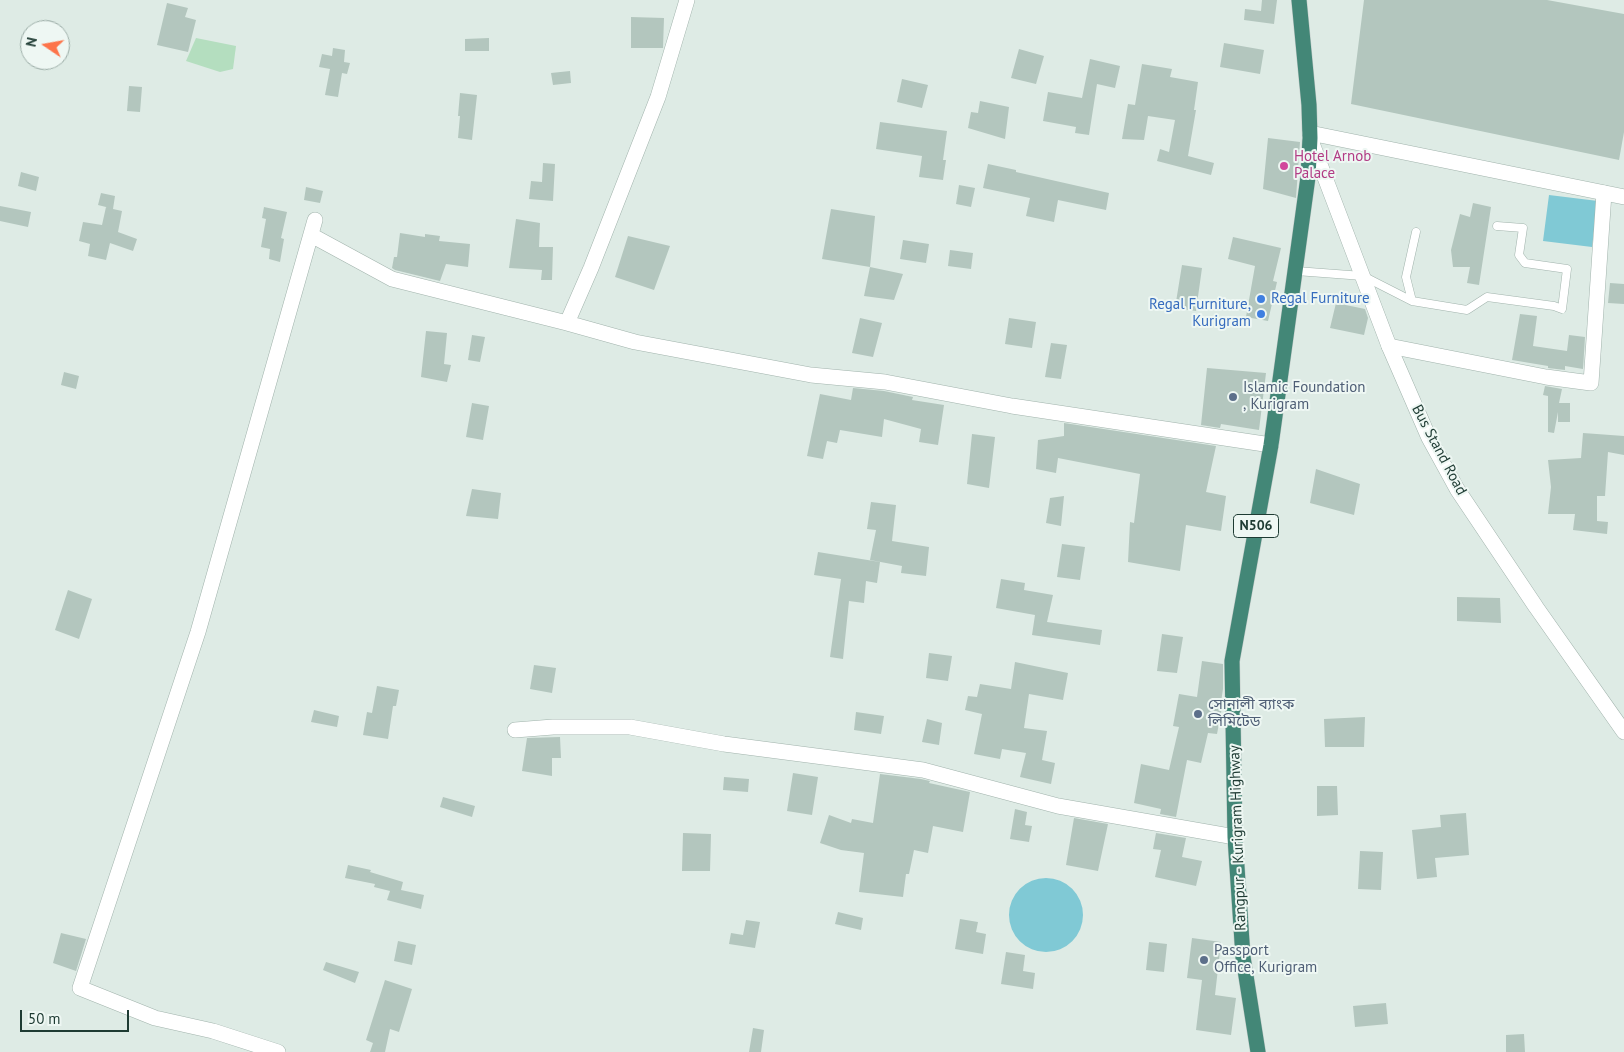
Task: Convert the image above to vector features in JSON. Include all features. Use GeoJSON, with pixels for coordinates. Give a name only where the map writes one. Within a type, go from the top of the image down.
{"type":"FeatureCollection","features":[{"type":"Feature","properties":{"kind":"highway","name":"Rangpur - Kurigram Highway"},"geometry":{"type":"LineString","coordinates":[[1258,1052],[1243,957],[1235,837],[1232,661],[1271,445],[1308,177],[1310,136],[1299,0]]}},
{"type":"Feature","properties":{"kind":"street"},"geometry":{"type":"LineString","coordinates":[[567,323],[658,97],[687,0]]}},
{"type":"Feature","properties":{"kind":"street"},"geometry":{"type":"LineString","coordinates":[[1310,136],[1624,197]]}},
{"type":"Feature","properties":{"kind":"street","name":"Bus Stand Road"},"geometry":{"type":"LineString","coordinates":[[1310,136],[1389,346],[1429,438],[1458,489],[1536,607],[1624,732]]}},
{"type":"Feature","properties":{"kind":"street"},"geometry":{"type":"LineString","coordinates":[[1389,346],[1546,377],[1591,383],[1604,193]]}},
{"type":"Feature","properties":{"kind":"street"},"geometry":{"type":"LineString","coordinates":[[278,1052],[214,1031],[154,1018],[80,988],[198,632],[313,228],[392,279],[635,342],[811,375],[885,382],[1012,406],[1271,445]]}},
{"type":"Feature","properties":{"kind":"street"},"geometry":{"type":"LineString","coordinates":[[515,730],[553,727],[630,727],[724,744],[923,770],[1058,806],[1235,837]]}},
{"type":"Feature","properties":{"kind":"lane"},"geometry":{"type":"LineString","coordinates":[[1296,271],[1363,276],[1412,300],[1467,310],[1487,297],[1554,306],[1562,309],[1567,268],[1525,263],[1519,255],[1523,228],[1497,226]]}},
{"type":"Feature","properties":{"kind":"lane"},"geometry":{"type":"LineString","coordinates":[[1412,300],[1406,277],[1416,232]]}},
{"type":"Feature","properties":{"kind":"green space"},"geometry":{"type":"Polygon","coordinates":[[[196,38],[236,46],[233,69],[220,72],[186,61],[196,38]]]}},
{"type":"Feature","properties":{"kind":"water"},"geometry":{"type":"Polygon","coordinates":[[[1549,195],[1598,201],[1592,247],[1543,241],[1549,195]]]}},
{"type":"Feature","properties":{"kind":"water"},"geometry":{"type":"Polygon","coordinates":[[[1046,878],[1067,884],[1077,894],[1083,915],[1077,936],[1067,946],[1046,952],[1025,946],[1015,936],[1009,915],[1015,894],[1025,884],[1046,878]]]}},
{"type":"Feature","properties":{"kind":"building"},"geometry":{"type":"Polygon","coordinates":[[[1262,0],[1277,0],[1274,24],[1244,20],[1245,9],[1261,11],[1262,0]]]}},
{"type":"Feature","properties":{"kind":"building"},"geometry":{"type":"Polygon","coordinates":[[[1364,0],[1547,0],[1624,14],[1624,132],[1619,160],[1351,104],[1364,0]]]}},
{"type":"Feature","properties":{"kind":"building"},"geometry":{"type":"Polygon","coordinates":[[[167,3],[188,8],[185,17],[196,20],[188,52],[157,45],[167,3]]]}},
{"type":"Feature","properties":{"kind":"building"},"geometry":{"type":"Polygon","coordinates":[[[631,17],[664,18],[663,48],[631,48],[631,17]]]}},
{"type":"Feature","properties":{"kind":"building"},"geometry":{"type":"Polygon","coordinates":[[[489,38],[489,51],[465,51],[465,39],[489,38]]]}},
{"type":"Feature","properties":{"kind":"building"},"geometry":{"type":"Polygon","coordinates":[[[1224,43],[1264,50],[1260,74],[1220,67],[1224,43]]]}},
{"type":"Feature","properties":{"kind":"building"},"geometry":{"type":"Polygon","coordinates":[[[333,48],[345,50],[344,62],[350,63],[347,74],[342,73],[338,97],[325,95],[330,69],[319,67],[322,54],[332,56],[333,48]]]}},
{"type":"Feature","properties":{"kind":"building"},"geometry":{"type":"Polygon","coordinates":[[[1019,49],[1044,56],[1036,84],[1011,78],[1019,49]]]}},
{"type":"Feature","properties":{"kind":"building"},"geometry":{"type":"Polygon","coordinates":[[[1090,59],[1120,66],[1115,88],[1097,84],[1089,135],[1075,133],[1076,127],[1043,121],[1048,92],[1082,98],[1090,59]]]}},
{"type":"Feature","properties":{"kind":"building"},"geometry":{"type":"Polygon","coordinates":[[[1142,64],[1172,69],[1170,77],[1198,82],[1194,110],[1196,110],[1188,156],[1214,163],[1211,175],[1157,161],[1160,149],[1169,152],[1175,120],[1148,116],[1144,140],[1122,139],[1128,104],[1135,105],[1142,64]]]}},
{"type":"Feature","properties":{"kind":"building"},"geometry":{"type":"Polygon","coordinates":[[[570,71],[571,83],[553,85],[551,73],[570,71]]]}},
{"type":"Feature","properties":{"kind":"building"},"geometry":{"type":"Polygon","coordinates":[[[902,79],[928,85],[922,108],[897,102],[902,79]]]}},
{"type":"Feature","properties":{"kind":"building"},"geometry":{"type":"Polygon","coordinates":[[[129,86],[142,87],[140,112],[127,111],[129,86]]]}},
{"type":"Feature","properties":{"kind":"building"},"geometry":{"type":"Polygon","coordinates":[[[460,93],[477,95],[472,140],[458,138],[460,93]]]}},
{"type":"Feature","properties":{"kind":"building"},"geometry":{"type":"Polygon","coordinates":[[[980,101],[1009,107],[1005,139],[968,128],[971,112],[978,113],[980,101]]]}},
{"type":"Feature","properties":{"kind":"building"},"geometry":{"type":"Polygon","coordinates":[[[880,122],[947,131],[943,160],[946,160],[943,180],[919,177],[922,156],[876,149],[880,122]]]}},
{"type":"Feature","properties":{"kind":"building","name":"Hotel Arnob Palace"},"geometry":{"type":"Polygon","coordinates":[[[1268,138],[1300,142],[1296,198],[1263,189],[1268,138]]]}},
{"type":"Feature","properties":{"kind":"building"},"geometry":{"type":"Polygon","coordinates":[[[543,163],[555,164],[553,201],[529,199],[531,181],[542,182],[543,163]]]}},
{"type":"Feature","properties":{"kind":"building"},"geometry":{"type":"Polygon","coordinates":[[[988,164],[1109,193],[1106,210],[1058,200],[1054,222],[1026,216],[1030,198],[983,188],[988,164]]]}},
{"type":"Feature","properties":{"kind":"building"},"geometry":{"type":"Polygon","coordinates":[[[21,172],[39,177],[36,191],[18,186],[21,172]]]}},
{"type":"Feature","properties":{"kind":"building"},"geometry":{"type":"Polygon","coordinates":[[[959,185],[975,188],[971,207],[956,204],[959,185]]]}},
{"type":"Feature","properties":{"kind":"building"},"geometry":{"type":"Polygon","coordinates":[[[306,187],[323,191],[320,203],[304,200],[306,187]]]}},
{"type":"Feature","properties":{"kind":"building"},"geometry":{"type":"Polygon","coordinates":[[[101,193],[115,196],[113,209],[122,211],[118,232],[137,239],[133,251],[110,243],[106,260],[88,256],[90,244],[79,241],[83,222],[102,225],[106,207],[98,205],[101,193]]]}},
{"type":"Feature","properties":{"kind":"building"},"geometry":{"type":"Polygon","coordinates":[[[1473,203],[1491,207],[1479,285],[1467,283],[1470,267],[1453,267],[1451,250],[1460,214],[1470,217],[1473,203]]]}},
{"type":"Feature","properties":{"kind":"building"},"geometry":{"type":"Polygon","coordinates":[[[0,206],[31,212],[28,227],[0,221],[0,206]]]}},
{"type":"Feature","properties":{"kind":"building"},"geometry":{"type":"Polygon","coordinates":[[[264,207],[287,212],[281,238],[284,239],[280,262],[269,259],[270,249],[261,247],[266,219],[262,218],[264,207]]]}},
{"type":"Feature","properties":{"kind":"building"},"geometry":{"type":"Polygon","coordinates":[[[831,209],[875,216],[870,267],[822,259],[831,209]]]}},
{"type":"Feature","properties":{"kind":"building"},"geometry":{"type":"Polygon","coordinates":[[[516,219],[540,223],[539,247],[553,247],[552,280],[541,280],[542,270],[509,268],[516,219]]]}},
{"type":"Feature","properties":{"kind":"building"},"geometry":{"type":"Polygon","coordinates":[[[400,233],[425,237],[425,234],[440,236],[439,241],[470,244],[468,267],[446,264],[440,281],[395,270],[392,268],[394,257],[397,257],[400,233]]]}},
{"type":"Feature","properties":{"kind":"building"},"geometry":{"type":"Polygon","coordinates":[[[628,236],[670,246],[654,290],[615,277],[628,236]]]}},
{"type":"Feature","properties":{"kind":"building"},"geometry":{"type":"Polygon","coordinates":[[[1233,237],[1281,248],[1273,281],[1277,282],[1268,321],[1246,317],[1255,266],[1228,259],[1233,237]]]}},
{"type":"Feature","properties":{"kind":"building"},"geometry":{"type":"Polygon","coordinates":[[[903,240],[929,244],[926,263],[900,259],[903,240]]]}},
{"type":"Feature","properties":{"kind":"building"},"geometry":{"type":"Polygon","coordinates":[[[950,250],[973,253],[971,269],[948,266],[950,250]]]}},
{"type":"Feature","properties":{"kind":"building"},"geometry":{"type":"Polygon","coordinates":[[[1182,265],[1202,268],[1196,311],[1175,308],[1182,265]]]}},
{"type":"Feature","properties":{"kind":"building"},"geometry":{"type":"Polygon","coordinates":[[[870,267],[903,274],[894,300],[864,296],[870,267]]]}},
{"type":"Feature","properties":{"kind":"building"},"geometry":{"type":"Polygon","coordinates":[[[1610,283],[1624,284],[1624,304],[1608,303],[1610,283]]]}},
{"type":"Feature","properties":{"kind":"building"},"geometry":{"type":"Polygon","coordinates":[[[1336,303],[1365,309],[1368,318],[1364,335],[1330,328],[1336,303]]]}},
{"type":"Feature","properties":{"kind":"building"},"geometry":{"type":"Polygon","coordinates":[[[1520,314],[1537,316],[1533,346],[1567,351],[1569,335],[1585,337],[1583,369],[1565,366],[1565,370],[1548,368],[1548,366],[1512,360],[1520,314]]]}},
{"type":"Feature","properties":{"kind":"building"},"geometry":{"type":"Polygon","coordinates":[[[860,318],[882,323],[873,357],[852,353],[860,318]]]}},
{"type":"Feature","properties":{"kind":"building"},"geometry":{"type":"Polygon","coordinates":[[[1009,318],[1036,322],[1032,348],[1005,344],[1009,318]]]}},
{"type":"Feature","properties":{"kind":"building"},"geometry":{"type":"Polygon","coordinates":[[[426,331],[447,333],[444,364],[451,365],[447,382],[421,377],[426,331]]]}},
{"type":"Feature","properties":{"kind":"building"},"geometry":{"type":"Polygon","coordinates":[[[472,335],[485,337],[480,362],[468,360],[472,335]]]}},
{"type":"Feature","properties":{"kind":"building"},"geometry":{"type":"Polygon","coordinates":[[[1051,343],[1067,345],[1061,379],[1045,377],[1051,343]]]}},
{"type":"Feature","properties":{"kind":"building","name":"Islamic Foundation , Kurigram"},"geometry":{"type":"Polygon","coordinates":[[[1207,368],[1266,373],[1259,430],[1221,424],[1220,428],[1201,425],[1207,368]]]}},
{"type":"Feature","properties":{"kind":"building"},"geometry":{"type":"Polygon","coordinates":[[[64,372],[79,376],[76,389],[61,385],[64,372]]]}},
{"type":"Feature","properties":{"kind":"building"},"geometry":{"type":"Polygon","coordinates":[[[1545,386],[1562,389],[1559,403],[1570,403],[1570,422],[1558,422],[1558,412],[1554,433],[1548,432],[1548,396],[1543,395],[1545,386]]]}},
{"type":"Feature","properties":{"kind":"building"},"geometry":{"type":"Polygon","coordinates":[[[853,388],[884,391],[913,397],[912,400],[944,405],[938,445],[919,442],[921,429],[884,419],[882,437],[840,430],[837,443],[827,441],[823,459],[807,456],[820,394],[851,400],[853,388]]]}},
{"type":"Feature","properties":{"kind":"building"},"geometry":{"type":"Polygon","coordinates":[[[472,403],[489,406],[483,440],[466,437],[472,403]]]}},
{"type":"Feature","properties":{"kind":"building"},"geometry":{"type":"Polygon","coordinates":[[[1064,423],[1216,446],[1206,492],[1226,496],[1221,531],[1186,525],[1180,571],[1128,562],[1130,522],[1134,523],[1140,474],[1058,458],[1056,473],[1036,469],[1038,440],[1064,436],[1064,423]]]}},
{"type":"Feature","properties":{"kind":"building"},"geometry":{"type":"Polygon","coordinates":[[[1583,433],[1624,436],[1624,455],[1608,452],[1605,496],[1597,496],[1597,521],[1608,522],[1607,534],[1573,530],[1575,514],[1548,514],[1551,487],[1548,460],[1581,458],[1583,433]]]}},
{"type":"Feature","properties":{"kind":"building"},"geometry":{"type":"Polygon","coordinates":[[[972,434],[995,437],[989,488],[967,484],[972,434]]]}},
{"type":"Feature","properties":{"kind":"building"},"geometry":{"type":"Polygon","coordinates":[[[1316,469],[1360,484],[1354,515],[1310,503],[1316,469]]]}},
{"type":"Feature","properties":{"kind":"building"},"geometry":{"type":"Polygon","coordinates":[[[472,489],[501,493],[498,519],[466,516],[472,489]]]}},
{"type":"Feature","properties":{"kind":"building"},"geometry":{"type":"Polygon","coordinates":[[[1064,496],[1061,526],[1046,523],[1050,498],[1064,496]]]}},
{"type":"Feature","properties":{"kind":"building"},"geometry":{"type":"Polygon","coordinates":[[[871,502],[896,505],[892,541],[929,547],[926,576],[901,573],[902,566],[870,560],[876,530],[867,529],[871,502]]]}},
{"type":"Feature","properties":{"kind":"building"},"geometry":{"type":"Polygon","coordinates":[[[1062,544],[1085,547],[1080,580],[1057,577],[1062,544]]]}},
{"type":"Feature","properties":{"kind":"building"},"geometry":{"type":"Polygon","coordinates":[[[818,552],[880,562],[877,583],[866,581],[864,603],[849,601],[843,659],[830,657],[841,579],[814,575],[818,552]]]}},
{"type":"Feature","properties":{"kind":"building"},"geometry":{"type":"Polygon","coordinates":[[[1001,579],[1025,583],[1024,590],[1053,595],[1047,622],[1102,630],[1100,645],[1032,635],[1035,615],[996,608],[1001,579]]]}},
{"type":"Feature","properties":{"kind":"building"},"geometry":{"type":"Polygon","coordinates":[[[68,590],[92,599],[79,639],[55,630],[68,590]]]}},
{"type":"Feature","properties":{"kind":"building"},"geometry":{"type":"Polygon","coordinates":[[[1457,597],[1500,598],[1501,623],[1457,621],[1457,597]]]}},
{"type":"Feature","properties":{"kind":"building"},"geometry":{"type":"Polygon","coordinates":[[[1162,634],[1183,637],[1177,673],[1157,671],[1162,634]]]}},
{"type":"Feature","properties":{"kind":"building"},"geometry":{"type":"Polygon","coordinates":[[[929,653],[952,656],[948,681],[926,678],[929,653]]]}},
{"type":"Feature","properties":{"kind":"building"},"geometry":{"type":"Polygon","coordinates":[[[1202,661],[1223,664],[1221,702],[1223,702],[1217,734],[1208,733],[1201,763],[1187,760],[1176,817],[1160,814],[1161,809],[1134,803],[1141,764],[1169,770],[1179,727],[1173,726],[1179,694],[1197,697],[1202,661]]]}},
{"type":"Feature","properties":{"kind":"building"},"geometry":{"type":"Polygon","coordinates":[[[1015,662],[1068,673],[1063,700],[1029,694],[1024,728],[1047,731],[1042,760],[1055,763],[1051,784],[1020,777],[1026,753],[1002,749],[1000,759],[974,754],[982,714],[965,710],[968,696],[977,697],[980,684],[1011,689],[1015,662]]]}},
{"type":"Feature","properties":{"kind":"building"},"geometry":{"type":"Polygon","coordinates":[[[534,665],[556,668],[552,693],[530,689],[534,665]]]}},
{"type":"Feature","properties":{"kind":"building"},"geometry":{"type":"Polygon","coordinates":[[[377,686],[399,690],[396,706],[393,706],[388,739],[363,735],[367,712],[372,713],[377,686]]]}},
{"type":"Feature","properties":{"kind":"building"},"geometry":{"type":"Polygon","coordinates":[[[314,710],[339,716],[337,727],[311,722],[314,710]]]}},
{"type":"Feature","properties":{"kind":"building"},"geometry":{"type":"Polygon","coordinates":[[[856,712],[884,716],[881,734],[854,730],[856,712]]]}},
{"type":"Feature","properties":{"kind":"building"},"geometry":{"type":"Polygon","coordinates":[[[1365,717],[1364,747],[1325,747],[1324,719],[1365,717]]]}},
{"type":"Feature","properties":{"kind":"building"},"geometry":{"type":"Polygon","coordinates":[[[927,719],[942,723],[939,745],[922,742],[927,719]]]}},
{"type":"Feature","properties":{"kind":"building"},"geometry":{"type":"Polygon","coordinates":[[[560,737],[561,758],[552,758],[552,776],[522,771],[527,738],[560,737]]]}},
{"type":"Feature","properties":{"kind":"building"},"geometry":{"type":"Polygon","coordinates":[[[793,773],[818,777],[812,815],[787,811],[793,773]]]}},
{"type":"Feature","properties":{"kind":"building"},"geometry":{"type":"Polygon","coordinates":[[[880,774],[921,779],[930,781],[929,783],[970,792],[963,832],[933,826],[928,853],[914,850],[909,874],[906,874],[903,897],[859,892],[864,853],[841,850],[820,843],[829,815],[851,823],[852,819],[873,823],[880,774]]]}},
{"type":"Feature","properties":{"kind":"building"},"geometry":{"type":"Polygon","coordinates":[[[724,777],[749,779],[748,792],[723,790],[724,777]]]}},
{"type":"Feature","properties":{"kind":"building"},"geometry":{"type":"Polygon","coordinates":[[[1317,786],[1337,786],[1338,815],[1317,816],[1317,786]]]}},
{"type":"Feature","properties":{"kind":"building"},"geometry":{"type":"Polygon","coordinates":[[[443,797],[475,806],[472,817],[440,807],[443,797]]]}},
{"type":"Feature","properties":{"kind":"building"},"geometry":{"type":"Polygon","coordinates":[[[1015,809],[1027,812],[1025,825],[1032,826],[1029,842],[1010,839],[1015,809]]]}},
{"type":"Feature","properties":{"kind":"building"},"geometry":{"type":"Polygon","coordinates":[[[1466,813],[1469,855],[1435,858],[1437,877],[1417,879],[1412,830],[1441,827],[1440,815],[1466,813]]]}},
{"type":"Feature","properties":{"kind":"building"},"geometry":{"type":"Polygon","coordinates":[[[1074,818],[1108,824],[1098,871],[1066,865],[1074,818]]]}},
{"type":"Feature","properties":{"kind":"building"},"geometry":{"type":"Polygon","coordinates":[[[683,833],[711,834],[710,871],[682,871],[683,833]]]}},
{"type":"Feature","properties":{"kind":"building"},"geometry":{"type":"Polygon","coordinates":[[[1156,833],[1186,838],[1182,857],[1202,861],[1196,886],[1155,877],[1161,850],[1153,849],[1156,833]]]}},
{"type":"Feature","properties":{"kind":"building"},"geometry":{"type":"Polygon","coordinates":[[[1360,851],[1383,852],[1381,890],[1358,889],[1360,851]]]}},
{"type":"Feature","properties":{"kind":"building"},"geometry":{"type":"Polygon","coordinates":[[[348,865],[371,870],[370,872],[403,882],[401,890],[424,895],[421,909],[387,900],[390,891],[374,887],[375,884],[345,878],[348,865]]]}},
{"type":"Feature","properties":{"kind":"building"},"geometry":{"type":"Polygon","coordinates":[[[838,912],[863,918],[861,930],[835,924],[838,912]]]}},
{"type":"Feature","properties":{"kind":"building"},"geometry":{"type":"Polygon","coordinates":[[[960,919],[978,922],[976,932],[986,934],[983,954],[955,949],[960,919]]]}},
{"type":"Feature","properties":{"kind":"building"},"geometry":{"type":"Polygon","coordinates":[[[746,920],[760,922],[755,948],[729,944],[731,933],[743,935],[746,920]]]}},
{"type":"Feature","properties":{"kind":"building"},"geometry":{"type":"Polygon","coordinates":[[[61,933],[86,939],[76,971],[53,963],[61,933]]]}},
{"type":"Feature","properties":{"kind":"building"},"geometry":{"type":"Polygon","coordinates":[[[1192,938],[1221,942],[1215,995],[1236,998],[1231,1035],[1196,1030],[1202,980],[1187,978],[1192,938]]]}},
{"type":"Feature","properties":{"kind":"building"},"geometry":{"type":"Polygon","coordinates":[[[398,941],[416,945],[412,965],[394,961],[398,941]]]}},
{"type":"Feature","properties":{"kind":"building"},"geometry":{"type":"Polygon","coordinates":[[[1149,942],[1167,944],[1164,972],[1146,970],[1149,942]]]}},
{"type":"Feature","properties":{"kind":"building"},"geometry":{"type":"Polygon","coordinates":[[[1006,952],[1025,955],[1023,971],[1035,973],[1033,989],[1001,984],[1006,952]]]}},
{"type":"Feature","properties":{"kind":"building"},"geometry":{"type":"Polygon","coordinates":[[[326,962],[359,972],[355,983],[323,970],[326,962]]]}},
{"type":"Feature","properties":{"kind":"building"},"geometry":{"type":"Polygon","coordinates":[[[385,980],[412,989],[399,1032],[390,1029],[385,1052],[370,1052],[373,1043],[366,1040],[385,980]]]}},
{"type":"Feature","properties":{"kind":"building"},"geometry":{"type":"Polygon","coordinates":[[[1386,1003],[1388,1024],[1355,1027],[1353,1006],[1386,1003]]]}},
{"type":"Feature","properties":{"kind":"building"},"geometry":{"type":"Polygon","coordinates":[[[753,1028],[764,1030],[761,1052],[749,1052],[753,1028]]]}},
{"type":"Feature","properties":{"kind":"building"},"geometry":{"type":"Polygon","coordinates":[[[1524,1034],[1525,1052],[1506,1052],[1506,1035],[1524,1034]]]}},
{"type":"Feature","properties":{"kind":"place","name":"Hotel Arnob Palace"},"geometry":{"type":"Point","coordinates":[1284,166]}},
{"type":"Feature","properties":{"kind":"place","name":"Regal Furniture"},"geometry":{"type":"Point","coordinates":[1261,299]}},
{"type":"Feature","properties":{"kind":"place","name":"Regal Furniture, Kurigram"},"geometry":{"type":"Point","coordinates":[1261,314]}},
{"type":"Feature","properties":{"kind":"place","name":"Islamic Foundation , Kurigram"},"geometry":{"type":"Point","coordinates":[1233,397]}},
{"type":"Feature","properties":{"kind":"place","name":"সোনালী ব্যাংক লিমিটেড"},"geometry":{"type":"Point","coordinates":[1198,714]}},
{"type":"Feature","properties":{"kind":"place","name":"Passport Office, Kurigram"},"geometry":{"type":"Point","coordinates":[1204,960]}}]}
